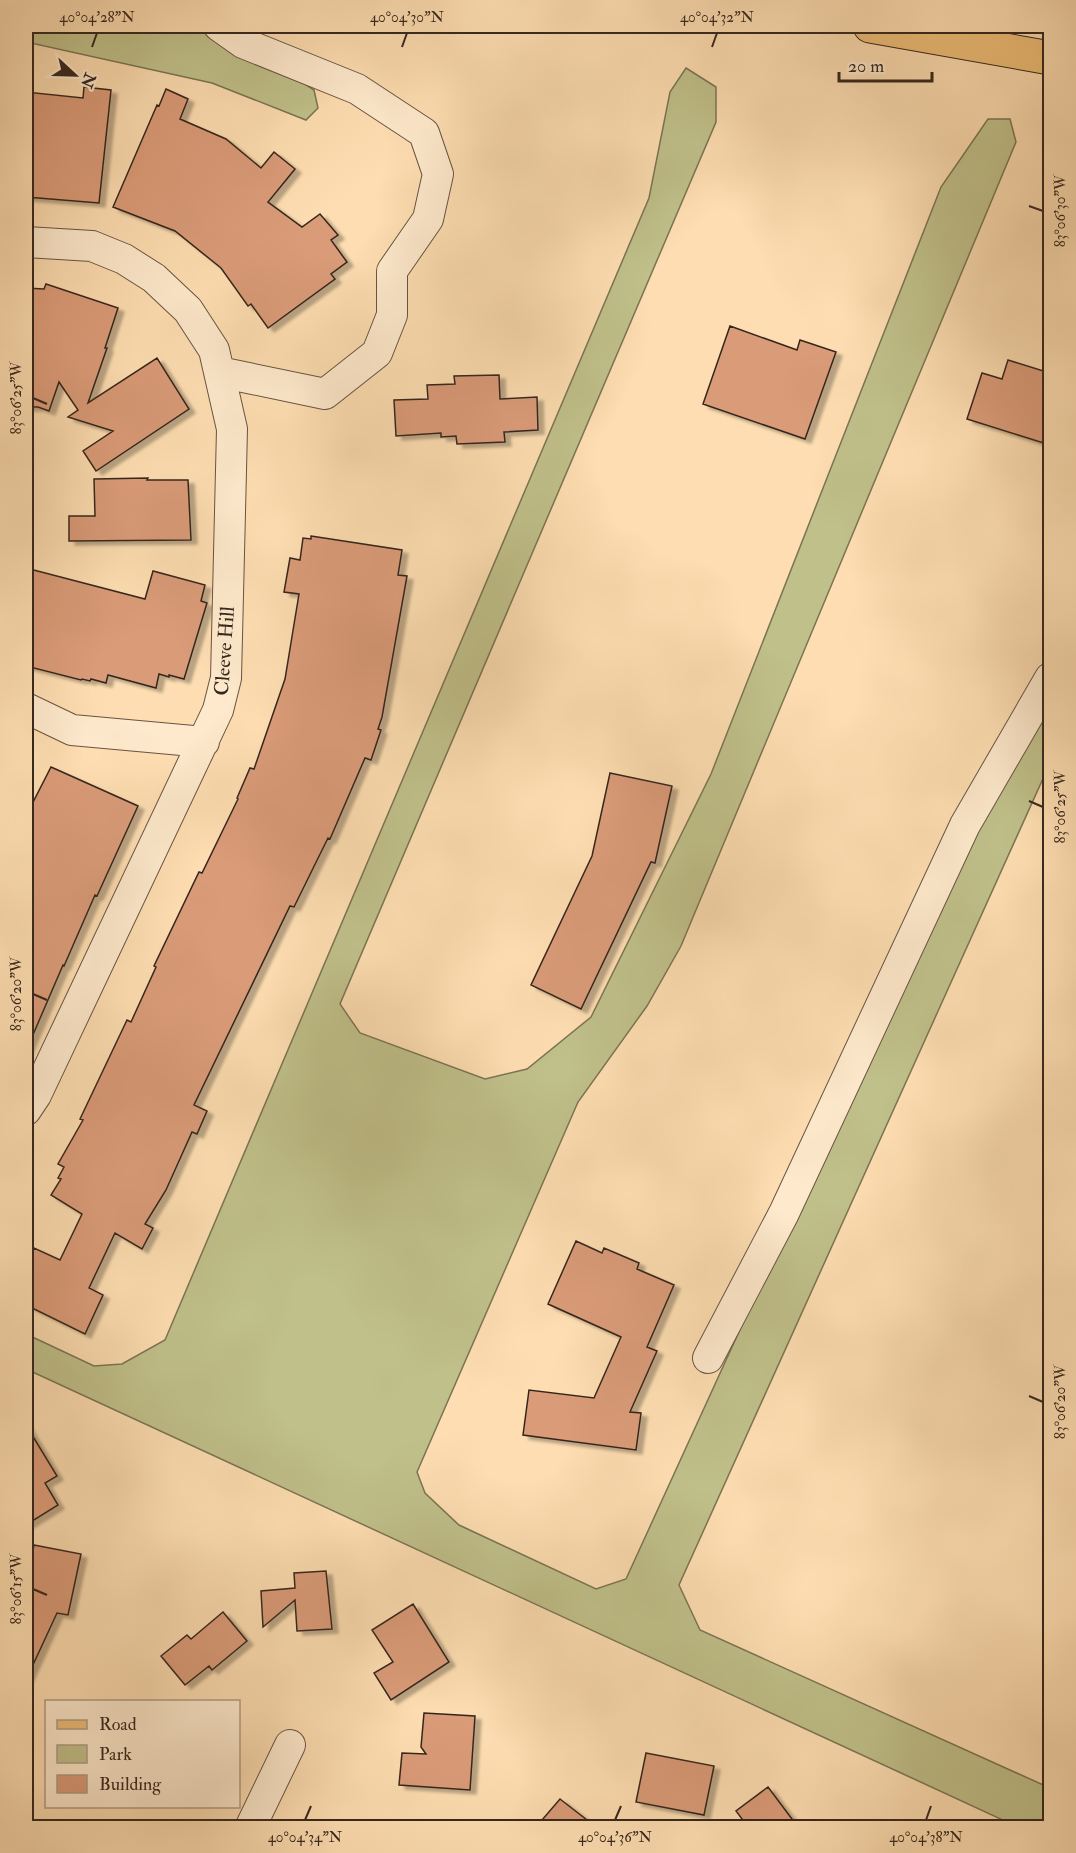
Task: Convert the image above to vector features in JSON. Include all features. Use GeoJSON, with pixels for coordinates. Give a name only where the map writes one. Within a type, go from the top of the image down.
{"type":"FeatureCollection","features":[{"type":"Feature","properties":{"kind":"main road"},"geometry":{"type":"LineString","coordinates":[[870,26],[1050,58]]}},
{"type":"Feature","properties":{"kind":"street"},"geometry":{"type":"LineString","coordinates":[[219,26],[243,43],[357,89],[424,133],[438,174],[428,219],[392,271],[392,315],[377,352],[325,394],[219,372]]}},
{"type":"Feature","properties":{"kind":"street","name":"Cleeve Hill"},"geometry":{"type":"LineString","coordinates":[[26,242],[92,246],[124,259],[154,278],[188,310],[214,350],[232,429],[226,678],[218,710],[36,1095],[26,1110]]}},
{"type":"Feature","properties":{"kind":"street"},"geometry":{"type":"LineString","coordinates":[[708,1358],[784,1212],[965,825],[1050,678]]}},
{"type":"Feature","properties":{"kind":"street"},"geometry":{"type":"LineString","coordinates":[[27,712],[72,730],[204,742]]}},
{"type":"Feature","properties":{"kind":"street"},"geometry":{"type":"LineString","coordinates":[[250,1827],[290,1745]]}},
{"type":"Feature","properties":{"kind":"green space"},"geometry":{"type":"Polygon","coordinates":[[[26,26],[216,26],[314,90],[318,108],[306,120],[212,83],[26,42],[26,26]]]}},
{"type":"Feature","properties":{"kind":"green space"},"geometry":{"type":"Polygon","coordinates":[[[686,68],[716,87],[716,122],[340,1004],[360,1033],[485,1079],[527,1069],[591,1017],[711,774],[941,187],[988,119],[1010,119],[1016,142],[681,946],[647,1006],[578,1102],[417,1472],[425,1493],[459,1525],[596,1589],[626,1579],[1050,651],[1050,763],[679,1585],[700,1630],[1050,1788],[1050,1827],[1018,1827],[26,1369],[26,1334],[94,1366],[122,1364],[165,1340],[649,198],[670,92],[686,68]]]}},
{"type":"Feature","properties":{"kind":"building"},"geometry":{"type":"Polygon","coordinates":[[[84,87],[111,90],[99,203],[26,197],[26,92],[83,98],[84,87]]]}},
{"type":"Feature","properties":{"kind":"building"},"geometry":{"type":"Polygon","coordinates":[[[166,89],[188,99],[180,119],[226,139],[261,168],[274,152],[295,169],[268,202],[302,227],[320,214],[338,235],[331,240],[347,262],[331,274],[335,279],[268,328],[251,304],[248,306],[221,268],[175,231],[113,207],[166,89]]]}},
{"type":"Feature","properties":{"kind":"building"},"geometry":{"type":"Polygon","coordinates":[[[46,284],[118,308],[88,403],[157,358],[189,409],[96,471],[83,451],[113,431],[68,417],[78,410],[59,382],[49,411],[38,407],[26,407],[26,288],[44,289],[46,284]]]}},
{"type":"Feature","properties":{"kind":"building"},"geometry":{"type":"Polygon","coordinates":[[[730,326],[797,350],[800,340],[836,352],[805,439],[703,404],[730,326]]]}},
{"type":"Feature","properties":{"kind":"building"},"geometry":{"type":"Polygon","coordinates":[[[1008,360],[1050,373],[1050,445],[967,419],[982,373],[1002,379],[1008,360]]]}},
{"type":"Feature","properties":{"kind":"building"},"geometry":{"type":"Polygon","coordinates":[[[499,375],[500,399],[537,397],[538,430],[504,432],[505,442],[457,444],[456,436],[441,437],[441,433],[396,436],[394,400],[428,399],[427,385],[455,384],[454,376],[499,375]]]}},
{"type":"Feature","properties":{"kind":"building"},"geometry":{"type":"Polygon","coordinates":[[[148,478],[147,480],[188,480],[191,540],[69,541],[69,516],[95,516],[94,479],[148,478]]]}},
{"type":"Feature","properties":{"kind":"building"},"geometry":{"type":"Polygon","coordinates":[[[311,536],[402,550],[398,575],[407,576],[378,729],[381,730],[371,760],[365,758],[330,839],[328,838],[294,907],[290,906],[194,1105],[207,1111],[197,1134],[192,1132],[166,1190],[145,1224],[153,1228],[142,1249],[115,1233],[89,1288],[103,1295],[85,1334],[26,1305],[26,1248],[33,1251],[34,1248],[60,1260],[82,1214],[51,1195],[61,1179],[58,1178],[64,1167],[58,1164],[83,1120],[80,1119],[127,1020],[131,1022],[156,967],[154,966],[199,872],[202,873],[238,799],[250,768],[254,769],[285,679],[299,594],[284,592],[290,558],[300,560],[303,538],[311,539],[311,536]]]}},
{"type":"Feature","properties":{"kind":"building"},"geometry":{"type":"Polygon","coordinates":[[[26,568],[145,599],[153,571],[205,585],[201,601],[207,603],[184,679],[159,674],[156,688],[108,675],[106,683],[91,679],[90,681],[81,680],[26,666],[26,568]]]}},
{"type":"Feature","properties":{"kind":"building"},"geometry":{"type":"Polygon","coordinates":[[[51,767],[138,806],[63,965],[26,1051],[26,816],[51,767]]]}},
{"type":"Feature","properties":{"kind":"building"},"geometry":{"type":"Polygon","coordinates":[[[610,773],[672,786],[655,863],[651,862],[581,1009],[531,985],[592,856],[610,773]]]}},
{"type":"Feature","properties":{"kind":"building"},"geometry":{"type":"Polygon","coordinates":[[[576,1241],[602,1253],[604,1248],[639,1263],[637,1269],[674,1285],[647,1347],[657,1351],[630,1412],[641,1413],[636,1450],[523,1435],[529,1390],[594,1398],[621,1337],[548,1304],[576,1241]]]}},
{"type":"Feature","properties":{"kind":"building"},"geometry":{"type":"Polygon","coordinates":[[[26,1425],[57,1476],[45,1483],[58,1505],[26,1525],[26,1425]]]}},
{"type":"Feature","properties":{"kind":"building"},"geometry":{"type":"Polygon","coordinates":[[[34,1545],[81,1554],[68,1615],[57,1613],[26,1680],[26,1586],[34,1545]]]}},
{"type":"Feature","properties":{"kind":"building"},"geometry":{"type":"Polygon","coordinates":[[[326,1571],[332,1629],[297,1631],[295,1600],[263,1627],[261,1591],[295,1588],[294,1573],[326,1571]]]}},
{"type":"Feature","properties":{"kind":"building"},"geometry":{"type":"Polygon","coordinates":[[[413,1604],[449,1662],[391,1700],[374,1673],[393,1662],[372,1630],[413,1604]]]}},
{"type":"Feature","properties":{"kind":"building"},"geometry":{"type":"Polygon","coordinates":[[[223,1612],[247,1641],[212,1670],[209,1666],[185,1685],[161,1656],[187,1635],[191,1639],[223,1612]]]}},
{"type":"Feature","properties":{"kind":"building"},"geometry":{"type":"Polygon","coordinates":[[[424,1713],[475,1716],[470,1790],[399,1785],[402,1753],[426,1754],[421,1747],[424,1713]]]}},
{"type":"Feature","properties":{"kind":"building"},"geometry":{"type":"Polygon","coordinates":[[[646,1753],[714,1766],[704,1815],[636,1802],[646,1753]]]}},
{"type":"Feature","properties":{"kind":"building"},"geometry":{"type":"Polygon","coordinates":[[[768,1787],[798,1827],[748,1827],[736,1811],[768,1787]]]}},
{"type":"Feature","properties":{"kind":"building"},"geometry":{"type":"Polygon","coordinates":[[[560,1799],[596,1827],[536,1827],[560,1799]]]}}]}
